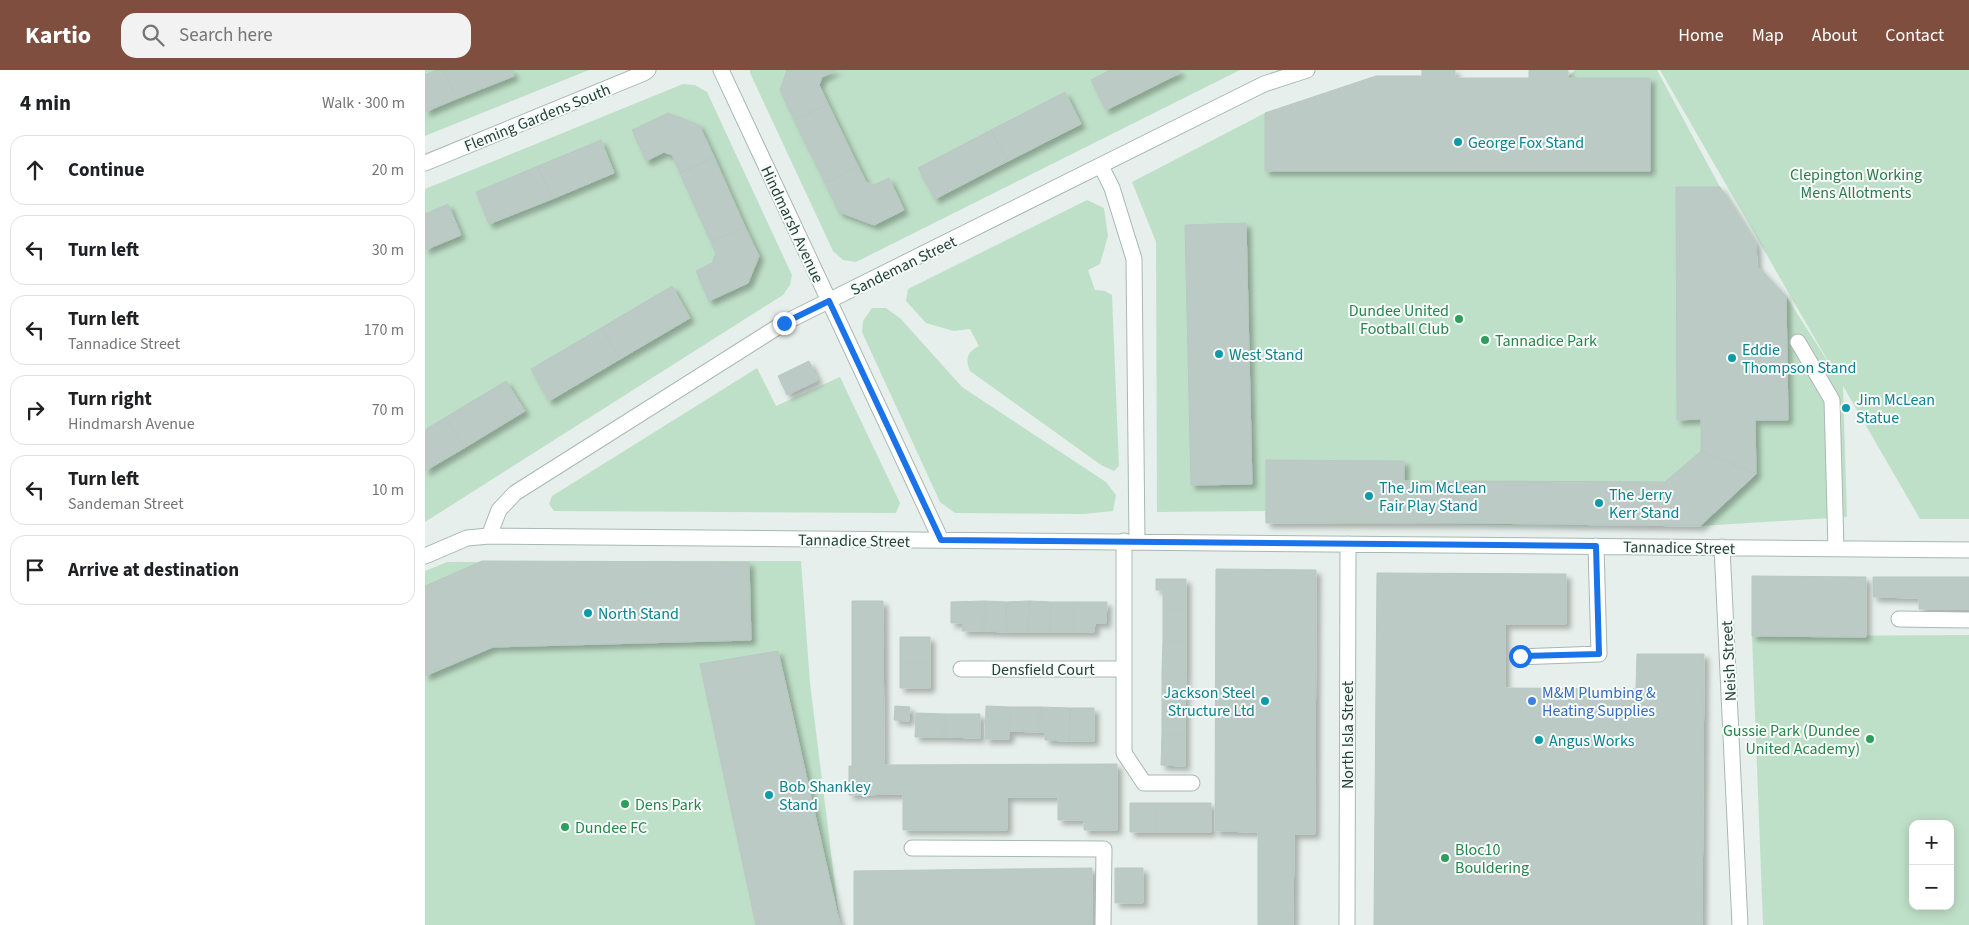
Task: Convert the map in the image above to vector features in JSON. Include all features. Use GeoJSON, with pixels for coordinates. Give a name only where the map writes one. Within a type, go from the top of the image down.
{"type":"FeatureCollection","features":[{"type":"Feature","properties":{"kind":"street","name":"Fleming Gardens South"},"geometry":{"type":"LineString","coordinates":[[425,163],[648,70]]}},
{"type":"Feature","properties":{"kind":"street","name":"Hindmarsh Avenue"},"geometry":{"type":"LineString","coordinates":[[721,70],[941,540]]}},
{"type":"Feature","properties":{"kind":"street","name":"Sandeman Street"},"geometry":{"type":"LineString","coordinates":[[489,536],[499,510],[515,493],[784,323],[1264,84],[1307,70]]}},
{"type":"Feature","properties":{"kind":"street"},"geometry":{"type":"LineString","coordinates":[[1101,166],[1112,188],[1133,260],[1131,542],[1124,669],[1124,753],[1144,783],[1192,783]]}},
{"type":"Feature","properties":{"kind":"street"},"geometry":{"type":"LineString","coordinates":[[1798,342],[1832,400],[1836,549]]}},
{"type":"Feature","properties":{"kind":"street"},"geometry":{"type":"LineString","coordinates":[[425,556],[467,538],[489,536]]}},
{"type":"Feature","properties":{"kind":"street","name":"Tannadice Street"},"geometry":{"type":"LineString","coordinates":[[489,536],[1969,550]]}},
{"type":"Feature","properties":{"kind":"street","name":"North Isla Street"},"geometry":{"type":"LineString","coordinates":[[1347,925],[1348,544]]}},
{"type":"Feature","properties":{"kind":"street"},"geometry":{"type":"LineString","coordinates":[[1520,656],[1599,654],[1596,546]]}},
{"type":"Feature","properties":{"kind":"street","name":"Neish Street"},"geometry":{"type":"LineString","coordinates":[[1722,547],[1740,925]]}},
{"type":"Feature","properties":{"kind":"street"},"geometry":{"type":"LineString","coordinates":[[1899,619],[1969,620]]}},
{"type":"Feature","properties":{"kind":"street","name":"Densfield Court"},"geometry":{"type":"LineString","coordinates":[[961,669],[1124,669]]}},
{"type":"Feature","properties":{"kind":"street"},"geometry":{"type":"LineString","coordinates":[[912,848],[1104,849],[1103,925]]}},
{"type":"Feature","properties":{"kind":"green space"},"geometry":{"type":"Polygon","coordinates":[[[425,70],[589,70],[425,136],[425,70]]]}},
{"type":"Feature","properties":{"kind":"green space"},"geometry":{"type":"Polygon","coordinates":[[[750,70],[1240,70],[856,262],[843,260],[833,251],[750,70]]]}},
{"type":"Feature","properties":{"kind":"green space","name":"Tannadice Park"},"geometry":{"type":"Polygon","coordinates":[[[1422,70],[1455,70],[1455,78],[1529,78],[1529,70],[1568,70],[1568,77],[1575,70],[1657,70],[1720,187],[1756,243],[1757,266],[1786,296],[1832,368],[1660,70],[1969,70],[1969,519],[1920,519],[1843,386],[1847,517],[1700,526],[1266,523],[1265,511],[1157,512],[1156,242],[1132,182],[1265,113],[1376,76],[1422,76],[1422,70]]]}},
{"type":"Feature","properties":{"kind":"green space"},"geometry":{"type":"Polygon","coordinates":[[[683,84],[695,85],[707,92],[792,275],[790,285],[783,295],[425,522],[425,189],[683,84]]]}},
{"type":"Feature","properties":{"kind":"green space"},"geometry":{"type":"Polygon","coordinates":[[[1087,200],[1104,208],[1108,236],[1100,264],[1088,270],[1095,290],[1105,291],[1112,295],[1119,466],[1114,471],[1101,465],[970,371],[968,356],[979,346],[970,329],[954,331],[926,323],[906,301],[908,289],[1087,200]]]}},
{"type":"Feature","properties":{"kind":"green space"},"geometry":{"type":"Polygon","coordinates":[[[872,308],[886,308],[900,318],[962,387],[1106,482],[1116,495],[1113,511],[1084,514],[955,513],[940,502],[862,332],[863,321],[872,308]]]}},
{"type":"Feature","properties":{"kind":"green space"},"geometry":{"type":"Polygon","coordinates":[[[757,368],[776,406],[840,377],[900,503],[896,513],[554,511],[549,504],[552,496],[757,368]]]}},
{"type":"Feature","properties":{"kind":"green space","name":"Dens Park"},"geometry":{"type":"Polygon","coordinates":[[[801,561],[810,683],[840,925],[425,925],[425,571],[447,562],[801,561]]]}},
{"type":"Feature","properties":{"kind":"green space","name":"Gussie Park (Dundee United Academy)"},"geometry":{"type":"Polygon","coordinates":[[[1969,635],[1969,925],[1763,925],[1752,636],[1969,635]]]}},
{"type":"Feature","properties":{"kind":"building"},"geometry":{"type":"Polygon","coordinates":[[[436,70],[444,70],[456,99],[425,112],[425,75],[436,70]]]}},
{"type":"Feature","properties":{"kind":"building"},"geometry":{"type":"Polygon","coordinates":[[[444,70],[512,70],[514,76],[456,99],[444,70]]]}},
{"type":"Feature","properties":{"kind":"building"},"geometry":{"type":"Polygon","coordinates":[[[787,70],[836,70],[822,77],[819,85],[828,104],[794,120],[780,90],[787,70]]]}},
{"type":"Feature","properties":{"kind":"building"},"geometry":{"type":"Polygon","coordinates":[[[1110,70],[1179,70],[1180,73],[1106,110],[1091,80],[1110,70]]]}},
{"type":"Feature","properties":{"kind":"building","name":"George Fox Stand"},"geometry":{"type":"Polygon","coordinates":[[[1422,70],[1455,70],[1455,78],[1529,78],[1529,70],[1568,70],[1568,78],[1650,78],[1650,171],[1265,171],[1265,113],[1376,76],[1422,76],[1422,70]]]}},
{"type":"Feature","properties":{"kind":"building"},"geometry":{"type":"Polygon","coordinates":[[[1065,92],[1081,124],[1008,161],[991,130],[1065,92]]]}},
{"type":"Feature","properties":{"kind":"building"},"geometry":{"type":"Polygon","coordinates":[[[828,104],[858,166],[825,183],[794,120],[828,104]]]}},
{"type":"Feature","properties":{"kind":"building"},"geometry":{"type":"Polygon","coordinates":[[[668,113],[699,125],[714,157],[680,173],[672,155],[664,152],[646,161],[632,130],[668,113]]]}},
{"type":"Feature","properties":{"kind":"building"},"geometry":{"type":"Polygon","coordinates":[[[991,130],[1008,161],[935,199],[918,168],[991,130]]]}},
{"type":"Feature","properties":{"kind":"building"},"geometry":{"type":"Polygon","coordinates":[[[601,140],[614,173],[552,199],[538,166],[601,140]]]}},
{"type":"Feature","properties":{"kind":"building"},"geometry":{"type":"Polygon","coordinates":[[[714,157],[745,227],[711,242],[680,173],[714,157]]]}},
{"type":"Feature","properties":{"kind":"building"},"geometry":{"type":"Polygon","coordinates":[[[538,166],[552,199],[489,224],[476,192],[538,166]]]}},
{"type":"Feature","properties":{"kind":"building"},"geometry":{"type":"Polygon","coordinates":[[[858,166],[866,182],[874,185],[889,178],[904,210],[874,225],[839,212],[825,183],[858,166]]]}},
{"type":"Feature","properties":{"kind":"building","name":"Eddie Thompson Stand"},"geometry":{"type":"Polygon","coordinates":[[[1676,187],[1720,187],[1756,243],[1757,266],[1786,296],[1788,420],[1755,420],[1756,474],[1701,451],[1701,419],[1677,420],[1676,187]]]}},
{"type":"Feature","properties":{"kind":"building"},"geometry":{"type":"Polygon","coordinates":[[[448,204],[461,235],[425,250],[425,214],[448,204]]]}},
{"type":"Feature","properties":{"kind":"building","name":"West Stand"},"geometry":{"type":"Polygon","coordinates":[[[1246,223],[1252,484],[1191,485],[1185,225],[1246,223]]]}},
{"type":"Feature","properties":{"kind":"building"},"geometry":{"type":"Polygon","coordinates":[[[745,227],[759,256],[748,283],[709,301],[696,271],[712,263],[716,253],[711,242],[745,227]]]}},
{"type":"Feature","properties":{"kind":"building"},"geometry":{"type":"Polygon","coordinates":[[[672,286],[690,318],[620,359],[601,328],[672,286]]]}},
{"type":"Feature","properties":{"kind":"building"},"geometry":{"type":"Polygon","coordinates":[[[601,328],[620,359],[549,401],[531,369],[601,328]]]}},
{"type":"Feature","properties":{"kind":"building"},"geometry":{"type":"Polygon","coordinates":[[[809,361],[818,380],[787,395],[778,376],[809,361]]]}},
{"type":"Feature","properties":{"kind":"building"},"geometry":{"type":"Polygon","coordinates":[[[506,381],[525,411],[464,448],[446,417],[506,381]]]}},
{"type":"Feature","properties":{"kind":"building"},"geometry":{"type":"Polygon","coordinates":[[[446,417],[464,448],[425,471],[425,430],[446,417]]]}},
{"type":"Feature","properties":{"kind":"building","name":"The Jerry Kerr Stand"},"geometry":{"type":"Polygon","coordinates":[[[1701,451],[1756,474],[1700,526],[1473,523],[1473,481],[1665,482],[1701,451]]]}},
{"type":"Feature","properties":{"kind":"building","name":"The Jim McLean Fair Play Stand"},"geometry":{"type":"Polygon","coordinates":[[[1266,460],[1404,461],[1404,481],[1473,481],[1473,523],[1266,523],[1266,460]]]}},
{"type":"Feature","properties":{"kind":"building","name":"North Stand"},"geometry":{"type":"Polygon","coordinates":[[[482,561],[749,562],[751,640],[493,647],[425,676],[425,586],[482,561]]]}},
{"type":"Feature","properties":{"kind":"building","name":"Jackson Steel Structure Ltd"},"geometry":{"type":"Polygon","coordinates":[[[1216,569],[1316,570],[1315,834],[1294,834],[1293,925],[1258,925],[1258,832],[1215,831],[1216,569]]]}},
{"type":"Feature","properties":{"kind":"building","name":"Angus Works"},"geometry":{"type":"Polygon","coordinates":[[[1377,573],[1566,574],[1566,624],[1505,624],[1505,688],[1636,689],[1637,654],[1704,654],[1702,925],[1374,925],[1377,573]]]}},
{"type":"Feature","properties":{"kind":"building"},"geometry":{"type":"Polygon","coordinates":[[[1752,576],[1866,577],[1866,637],[1752,636],[1752,576]]]}},
{"type":"Feature","properties":{"kind":"building"},"geometry":{"type":"Polygon","coordinates":[[[1873,577],[1969,577],[1969,609],[1919,609],[1919,598],[1873,597],[1873,577]]]}},
{"type":"Feature","properties":{"kind":"building"},"geometry":{"type":"Polygon","coordinates":[[[1156,579],[1186,579],[1186,610],[1163,610],[1163,590],[1156,590],[1156,579]]]}},
{"type":"Feature","properties":{"kind":"building"},"geometry":{"type":"Polygon","coordinates":[[[852,601],[883,601],[884,765],[1117,764],[1117,830],[1084,830],[1084,820],[1058,820],[1058,797],[1007,797],[1007,830],[903,830],[903,794],[849,795],[849,766],[852,766],[852,601]]]}},
{"type":"Feature","properties":{"kind":"building"},"geometry":{"type":"Polygon","coordinates":[[[985,601],[984,631],[962,631],[963,623],[951,623],[951,602],[985,601]]]}},
{"type":"Feature","properties":{"kind":"building"},"geometry":{"type":"Polygon","coordinates":[[[985,601],[1006,602],[1007,632],[984,631],[985,601]]]}},
{"type":"Feature","properties":{"kind":"building"},"geometry":{"type":"Polygon","coordinates":[[[1029,601],[1028,632],[1007,632],[1006,602],[1029,601]]]}},
{"type":"Feature","properties":{"kind":"building"},"geometry":{"type":"Polygon","coordinates":[[[1029,601],[1051,602],[1050,632],[1028,632],[1029,601]]]}},
{"type":"Feature","properties":{"kind":"building"},"geometry":{"type":"Polygon","coordinates":[[[1051,602],[1073,602],[1073,632],[1050,632],[1051,602]]]}},
{"type":"Feature","properties":{"kind":"building"},"geometry":{"type":"Polygon","coordinates":[[[1073,602],[1107,602],[1106,623],[1095,623],[1094,632],[1073,632],[1073,602]]]}},
{"type":"Feature","properties":{"kind":"building"},"geometry":{"type":"Polygon","coordinates":[[[1163,610],[1186,610],[1186,641],[1163,641],[1163,610]]]}},
{"type":"Feature","properties":{"kind":"building"},"geometry":{"type":"Polygon","coordinates":[[[900,637],[930,637],[930,662],[900,662],[900,637]]]}},
{"type":"Feature","properties":{"kind":"building"},"geometry":{"type":"Polygon","coordinates":[[[1163,641],[1186,641],[1186,672],[1162,672],[1163,641]]]}},
{"type":"Feature","properties":{"kind":"building","name":"Bob Shankley Stand"},"geometry":{"type":"Polygon","coordinates":[[[778,651],[840,925],[756,925],[700,664],[778,651]]]}},
{"type":"Feature","properties":{"kind":"building"},"geometry":{"type":"Polygon","coordinates":[[[900,662],[930,662],[930,688],[900,688],[900,662]]]}},
{"type":"Feature","properties":{"kind":"building"},"geometry":{"type":"Polygon","coordinates":[[[1162,672],[1186,672],[1185,703],[1162,703],[1162,672]]]}},
{"type":"Feature","properties":{"kind":"building"},"geometry":{"type":"Polygon","coordinates":[[[1162,703],[1185,703],[1185,734],[1162,734],[1162,703]]]}},
{"type":"Feature","properties":{"kind":"building"},"geometry":{"type":"Polygon","coordinates":[[[895,706],[910,707],[909,721],[894,720],[895,706]]]}},
{"type":"Feature","properties":{"kind":"building"},"geometry":{"type":"Polygon","coordinates":[[[986,706],[1010,707],[1009,739],[985,739],[986,706]]]}},
{"type":"Feature","properties":{"kind":"building"},"geometry":{"type":"Polygon","coordinates":[[[1010,707],[1040,707],[1039,732],[1009,731],[1010,707]]]}},
{"type":"Feature","properties":{"kind":"building"},"geometry":{"type":"Polygon","coordinates":[[[1040,707],[1070,708],[1069,741],[1045,740],[1045,732],[1039,732],[1040,707]]]}},
{"type":"Feature","properties":{"kind":"building"},"geometry":{"type":"Polygon","coordinates":[[[1070,708],[1094,708],[1094,741],[1069,741],[1070,708]]]}},
{"type":"Feature","properties":{"kind":"building"},"geometry":{"type":"Polygon","coordinates":[[[916,713],[945,714],[944,737],[915,737],[916,713]]]}},
{"type":"Feature","properties":{"kind":"building"},"geometry":{"type":"Polygon","coordinates":[[[945,714],[980,714],[980,738],[944,737],[945,714]]]}},
{"type":"Feature","properties":{"kind":"building"},"geometry":{"type":"Polygon","coordinates":[[[1162,734],[1185,734],[1185,766],[1161,765],[1162,734]]]}},
{"type":"Feature","properties":{"kind":"building"},"geometry":{"type":"Polygon","coordinates":[[[1130,803],[1157,803],[1157,832],[1130,832],[1130,803]]]}},
{"type":"Feature","properties":{"kind":"building"},"geometry":{"type":"Polygon","coordinates":[[[1157,803],[1184,803],[1184,832],[1157,832],[1157,803]]]}},
{"type":"Feature","properties":{"kind":"building"},"geometry":{"type":"Polygon","coordinates":[[[1184,803],[1211,803],[1211,832],[1184,832],[1184,803]]]}},
{"type":"Feature","properties":{"kind":"building"},"geometry":{"type":"Polygon","coordinates":[[[1092,868],[1092,925],[854,925],[854,871],[1092,868]]]}},
{"type":"Feature","properties":{"kind":"building"},"geometry":{"type":"Polygon","coordinates":[[[1115,868],[1143,868],[1143,903],[1115,903],[1115,868]]]}},
{"type":"Feature","properties":{"kind":"place","name":"George Fox Stand"},"geometry":{"type":"Point","coordinates":[1458,142]}},
{"type":"Feature","properties":{"kind":"place","name":"Dundee United Football Club"},"geometry":{"type":"Point","coordinates":[1459,319]}},
{"type":"Feature","properties":{"kind":"place","name":"Tannadice Park"},"geometry":{"type":"Point","coordinates":[1485,340]}},
{"type":"Feature","properties":{"kind":"place","name":"West Stand"},"geometry":{"type":"Point","coordinates":[1219,354]}},
{"type":"Feature","properties":{"kind":"place","name":"Eddie Thompson Stand"},"geometry":{"type":"Point","coordinates":[1732,358]}},
{"type":"Feature","properties":{"kind":"place","name":"Jim McLean Statue"},"geometry":{"type":"Point","coordinates":[1846,408]}},
{"type":"Feature","properties":{"kind":"place","name":"The Jim McLean Fair Play Stand"},"geometry":{"type":"Point","coordinates":[1369,496]}},
{"type":"Feature","properties":{"kind":"place","name":"The Jerry Kerr Stand"},"geometry":{"type":"Point","coordinates":[1599,503]}},
{"type":"Feature","properties":{"kind":"place","name":"North Stand"},"geometry":{"type":"Point","coordinates":[588,613]}},
{"type":"Feature","properties":{"kind":"place","name":"Jackson Steel Structure Ltd"},"geometry":{"type":"Point","coordinates":[1265,701]}},
{"type":"Feature","properties":{"kind":"place","name":"M&M Plumbing & Heating Supplies"},"geometry":{"type":"Point","coordinates":[1532,701]}},
{"type":"Feature","properties":{"kind":"place","name":"Gussie Park (Dundee United Academy)"},"geometry":{"type":"Point","coordinates":[1870,739]}},
{"type":"Feature","properties":{"kind":"place","name":"Angus Works"},"geometry":{"type":"Point","coordinates":[1539,740]}},
{"type":"Feature","properties":{"kind":"place","name":"Bob Shankley Stand"},"geometry":{"type":"Point","coordinates":[769,795]}},
{"type":"Feature","properties":{"kind":"place","name":"Dens Park"},"geometry":{"type":"Point","coordinates":[625,804]}},
{"type":"Feature","properties":{"kind":"place","name":"Dundee FC"},"geometry":{"type":"Point","coordinates":[565,827]}},
{"type":"Feature","properties":{"kind":"place","name":"Bloc10 Bouldering"},"geometry":{"type":"Point","coordinates":[1445,858]}},
{"type":"Feature","properties":{"kind":"route"},"geometry":{"type":"LineString","coordinates":[[784,323],[829,301],[941,540],[1596,546],[1599,654],[1520,656]]}},
{"type":"Feature","properties":{"kind":"park label","name":"Clepington Working Mens Allotments"},"geometry":{"type":"Point","coordinates":[1856,183]}}]}
